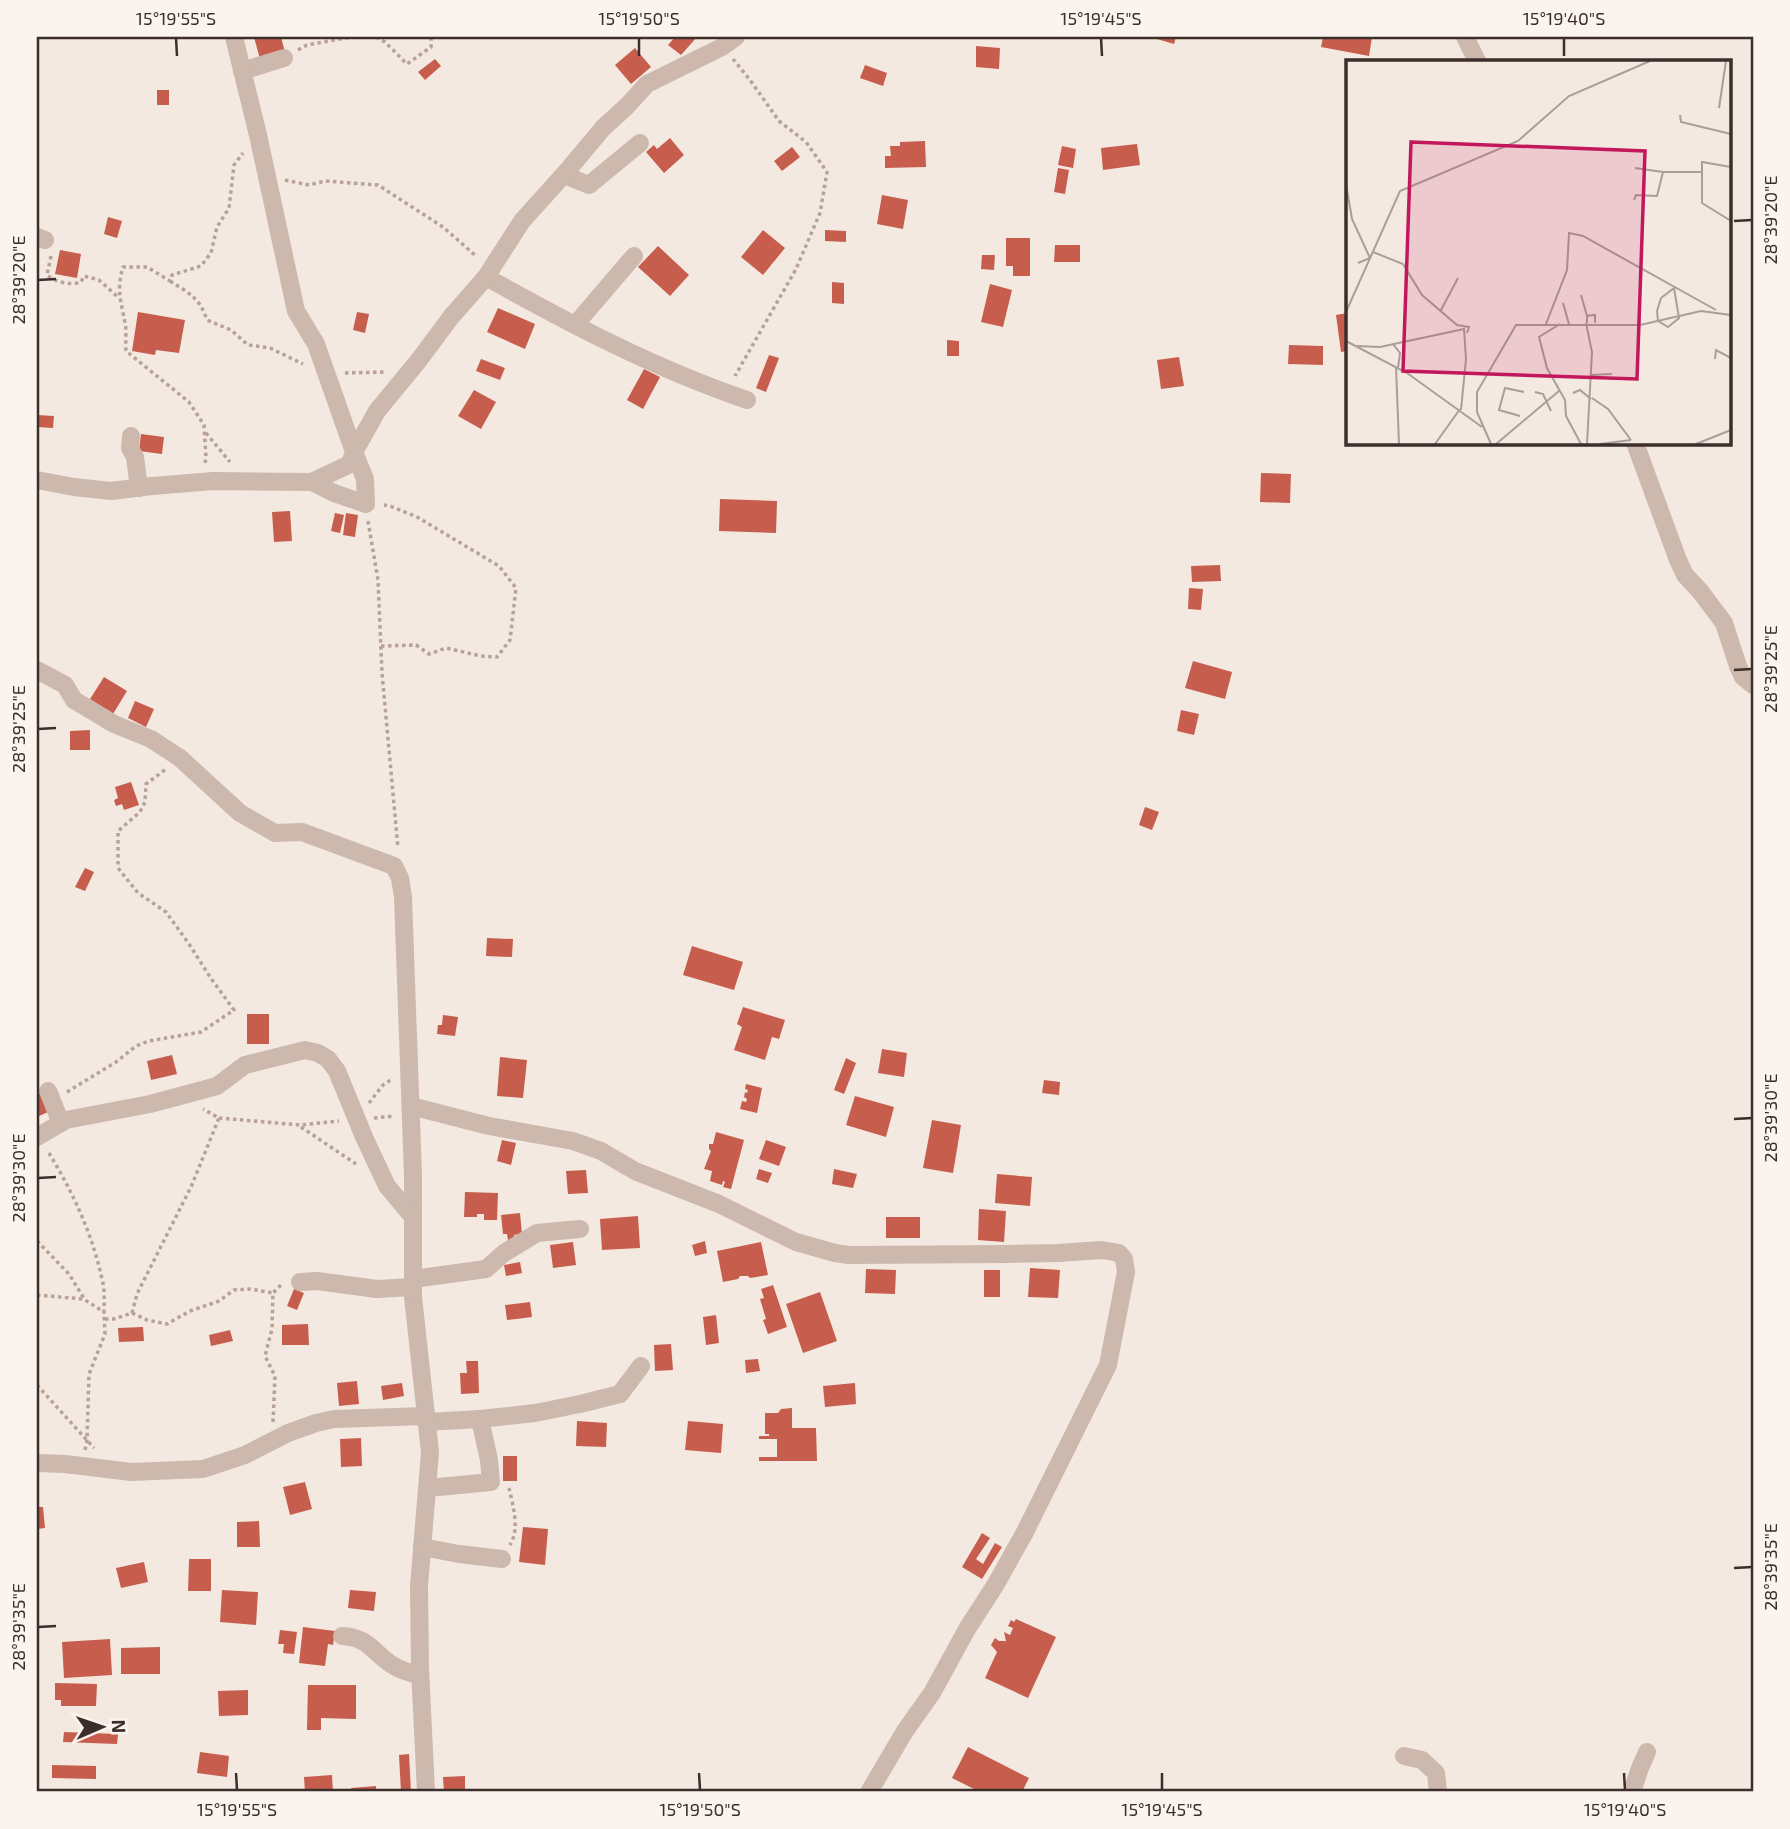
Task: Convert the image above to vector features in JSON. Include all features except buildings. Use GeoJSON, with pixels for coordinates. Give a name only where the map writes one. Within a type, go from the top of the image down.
{"type":"FeatureCollection","features":[{"type":"Feature","properties":{"kind":"street"},"geometry":{"type":"LineString","coordinates":[[234,37],[296,312],[316,344],[365,480],[366,504],[312,482]]}},
{"type":"Feature","properties":{"kind":"street"},"geometry":{"type":"LineString","coordinates":[[1465,37],[1476,60]]}},
{"type":"Feature","properties":{"kind":"street"},"geometry":{"type":"LineString","coordinates":[[37,480],[111,491],[197,482],[312,482],[350,464],[377,411],[486,277],[522,221],[603,128],[647,84],[724,40]]}},
{"type":"Feature","properties":{"kind":"street"},"geometry":{"type":"LineString","coordinates":[[242,71],[284,58]]}},
{"type":"Feature","properties":{"kind":"street"},"geometry":{"type":"LineString","coordinates":[[564,175],[589,185],[640,143]]}},
{"type":"Feature","properties":{"kind":"street"},"geometry":{"type":"LineString","coordinates":[[575,325],[634,256]]}},
{"type":"Feature","properties":{"kind":"street"},"geometry":{"type":"LineString","coordinates":[[486,277],[625,350],[747,401]]}},
{"type":"Feature","properties":{"kind":"street"},"geometry":{"type":"LineString","coordinates":[[131,436],[130,448],[135,457],[139,488]]}},
{"type":"Feature","properties":{"kind":"street"},"geometry":{"type":"LineString","coordinates":[[1635,444],[1685,575],[1724,623],[1743,677],[1753,685]]}},
{"type":"Feature","properties":{"kind":"street"},"geometry":{"type":"LineString","coordinates":[[37,670],[65,685],[74,700],[114,724],[150,739],[180,758],[240,813],[275,833],[302,832],[394,866],[400,878],[411,1110],[413,1283],[430,1452],[419,1586],[426,1792]]}},
{"type":"Feature","properties":{"kind":"street"},"geometry":{"type":"LineString","coordinates":[[38,1137],[66,1120],[217,1086],[245,1065],[305,1051],[318,1053],[328,1059],[344,1086],[387,1186],[413,1217]]}},
{"type":"Feature","properties":{"kind":"street"},"geometry":{"type":"LineString","coordinates":[[48,1090],[61,1123]]}},
{"type":"Feature","properties":{"kind":"street"},"geometry":{"type":"LineString","coordinates":[[411,1110],[573,1141],[601,1151],[635,1171],[719,1205],[796,1241],[835,1253],[1009,1254],[1102,1250],[1119,1253],[1124,1259],[1126,1272],[1108,1365],[1025,1532],[996,1584],[967,1629],[932,1693],[905,1731],[869,1792]]}},
{"type":"Feature","properties":{"kind":"street"},"geometry":{"type":"LineString","coordinates":[[300,1282],[317,1280],[377,1289],[413,1283],[485,1269],[504,1253],[537,1233],[580,1229]]}},
{"type":"Feature","properties":{"kind":"street"},"geometry":{"type":"LineString","coordinates":[[37,1464],[65,1464],[131,1472],[203,1469],[244,1455],[288,1433],[334,1419],[480,1419],[580,1404],[620,1394],[641,1366]]}},
{"type":"Feature","properties":{"kind":"street"},"geometry":{"type":"LineString","coordinates":[[428,1488],[491,1482],[480,1419]]}},
{"type":"Feature","properties":{"kind":"street"},"geometry":{"type":"LineString","coordinates":[[422,1547],[502,1559]]}},
{"type":"Feature","properties":{"kind":"street"},"geometry":{"type":"LineString","coordinates":[[342,1636],[354,1636],[369,1644],[394,1666],[421,1676]]}},
{"type":"Feature","properties":{"kind":"street"},"geometry":{"type":"LineString","coordinates":[[1632,1792],[1647,1752]]}},
{"type":"Feature","properties":{"kind":"street"},"geometry":{"type":"LineString","coordinates":[[1404,1756],[1422,1760],[1436,1773],[1438,1792]]}},
{"type":"Feature","properties":{"kind":"path"},"geometry":{"type":"LineString","coordinates":[[284,58],[307,45],[351,37]]}},
{"type":"Feature","properties":{"kind":"path"},"geometry":{"type":"LineString","coordinates":[[376,37],[385,42],[407,64],[431,47],[432,37]]}},
{"type":"Feature","properties":{"kind":"path"},"geometry":{"type":"LineString","coordinates":[[724,40],[779,121],[806,142],[827,172],[820,213],[796,269],[726,393]]}},
{"type":"Feature","properties":{"kind":"path"},"geometry":{"type":"LineString","coordinates":[[170,281],[172,275],[201,266],[211,253],[217,227],[229,208],[234,165],[256,130]]}},
{"type":"Feature","properties":{"kind":"path"},"geometry":{"type":"LineString","coordinates":[[265,170],[278,179],[309,185],[325,181],[378,186],[443,226],[475,254],[486,277]]}},
{"type":"Feature","properties":{"kind":"path"},"geometry":{"type":"LineString","coordinates":[[41,239],[52,247],[47,275],[52,279],[74,284],[81,282],[84,276],[99,280],[121,300]]}},
{"type":"Feature","properties":{"kind":"path"},"geometry":{"type":"LineString","coordinates":[[197,482],[206,457],[204,425],[189,402],[126,351],[126,326],[119,282],[123,267],[147,267],[170,281],[202,304],[207,320],[231,330],[248,345],[270,348],[295,361],[324,369],[410,372]]}},
{"type":"Feature","properties":{"kind":"path"},"geometry":{"type":"LineString","coordinates":[[204,431],[247,482]]}},
{"type":"Feature","properties":{"kind":"path"},"geometry":{"type":"LineString","coordinates":[[381,646],[416,645],[429,654],[446,648],[497,657],[510,640],[516,588],[499,566],[417,517],[390,506],[366,504],[378,580],[381,646],[400,878]]}},
{"type":"Feature","properties":{"kind":"path"},"geometry":{"type":"LineString","coordinates":[[48,1090],[68,1092],[136,1046],[149,1041],[201,1032],[234,1010],[166,912],[138,893],[118,868],[118,831],[141,811],[145,802],[146,784],[180,758]]}},
{"type":"Feature","properties":{"kind":"path"},"geometry":{"type":"LineString","coordinates":[[357,1119],[383,1085],[396,1077],[409,1062]]}},
{"type":"Feature","properties":{"kind":"path"},"geometry":{"type":"LineString","coordinates":[[175,1097],[219,1118],[300,1125],[411,1110]]}},
{"type":"Feature","properties":{"kind":"path"},"geometry":{"type":"LineString","coordinates":[[132,1313],[137,1294],[191,1187],[219,1118]]}},
{"type":"Feature","properties":{"kind":"path"},"geometry":{"type":"LineString","coordinates":[[300,1125],[362,1169]]}},
{"type":"Feature","properties":{"kind":"path"},"geometry":{"type":"LineString","coordinates":[[38,1137],[66,1182],[87,1227],[103,1281],[105,1334],[89,1374],[87,1441],[81,1466]]}},
{"type":"Feature","properties":{"kind":"path"},"geometry":{"type":"LineString","coordinates":[[37,1241],[69,1274],[85,1300],[104,1312]]}},
{"type":"Feature","properties":{"kind":"path"},"geometry":{"type":"LineString","coordinates":[[272,1441],[275,1376],[265,1356],[272,1329],[273,1293],[283,1282],[300,1282]]}},
{"type":"Feature","properties":{"kind":"path"},"geometry":{"type":"LineString","coordinates":[[105,1319],[132,1313],[147,1320],[167,1324],[190,1311],[219,1301],[234,1290],[250,1289],[273,1293]]}},
{"type":"Feature","properties":{"kind":"path"},"geometry":{"type":"LineString","coordinates":[[37,1295],[85,1300]]}},
{"type":"Feature","properties":{"kind":"path"},"geometry":{"type":"LineString","coordinates":[[37,1385],[87,1441],[118,1470]]}},
{"type":"Feature","properties":{"kind":"path"},"geometry":{"type":"LineString","coordinates":[[491,1482],[509,1488],[515,1523],[514,1539],[502,1559]]}}]}
